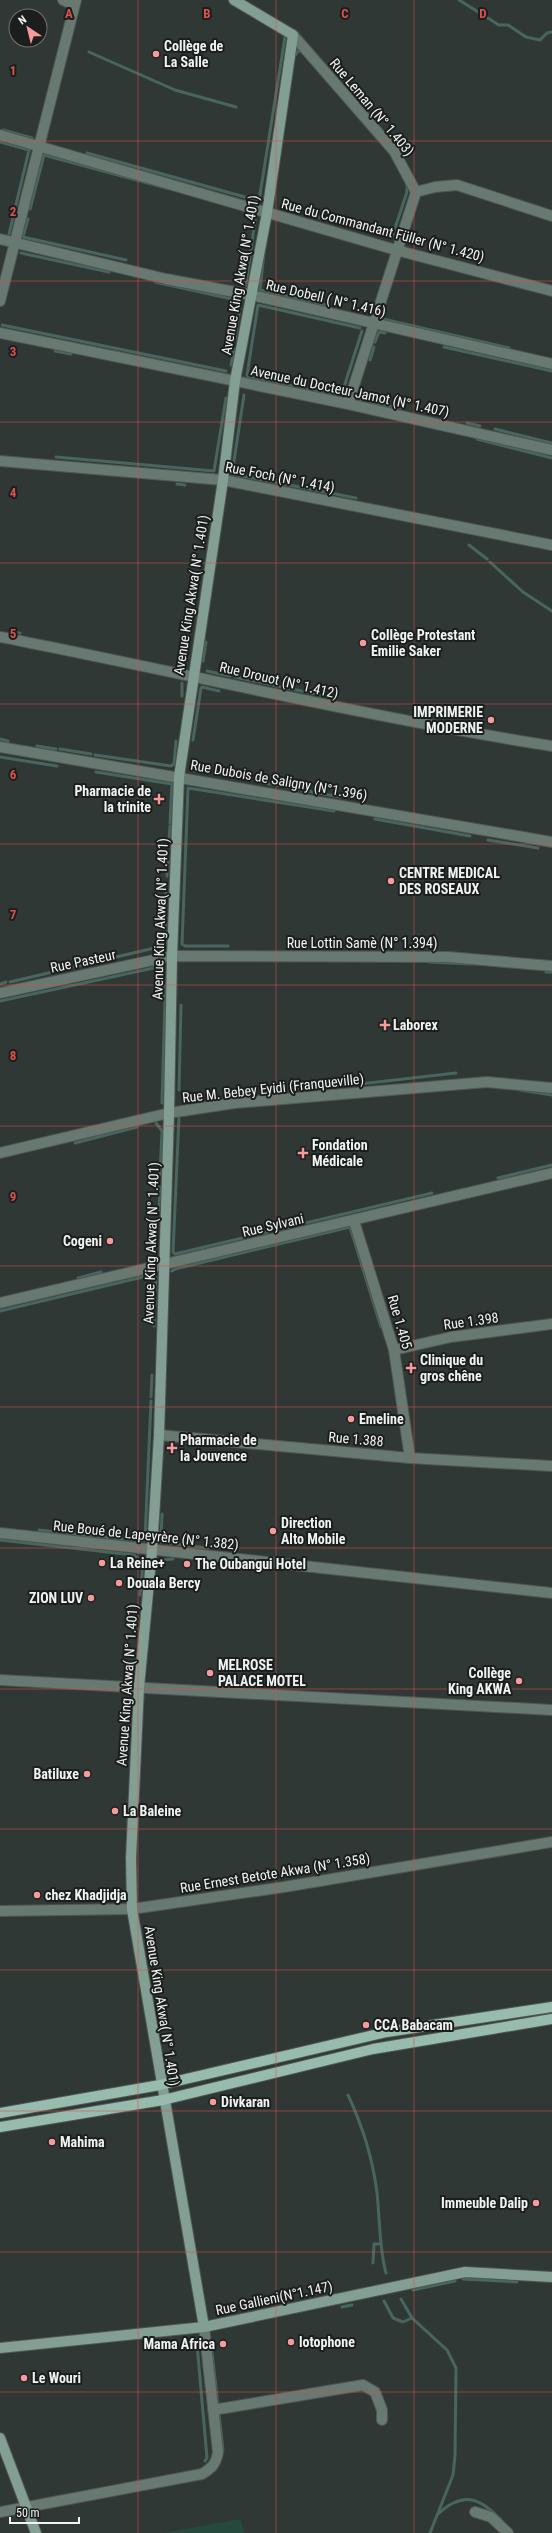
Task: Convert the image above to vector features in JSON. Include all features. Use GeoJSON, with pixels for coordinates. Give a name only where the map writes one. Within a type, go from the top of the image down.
{"type":"FeatureCollection","features":[{"type":"Feature","properties":{"kind":"main road"},"geometry":{"type":"LineString","coordinates":[[0,2113],[160,2085],[388,2032],[552,2007]]}},
{"type":"Feature","properties":{"kind":"main road"},"geometry":{"type":"LineString","coordinates":[[0,2127],[163,2100],[373,2049],[552,2019]]}},
{"type":"Feature","properties":{"kind":"street"},"geometry":{"type":"LineString","coordinates":[[0,301],[75,3],[63,0]]}},
{"type":"Feature","properties":{"kind":"street","name":"Rue Leman (N° 1.403)"},"geometry":{"type":"LineString","coordinates":[[234,0],[293,35],[394,151],[416,192]]}},
{"type":"Feature","properties":{"kind":"street","name":"Avenue King Akwa( N° 1.401)"},"geometry":{"type":"LineString","coordinates":[[26,2507],[202,2474],[216,2462],[218,2452],[204,2327],[160,2085],[132,1909],[130,1858],[139,1687],[152,1551],[159,1435],[165,1263],[172,956],[179,777],[223,480],[235,381],[250,295],[267,213],[293,35]]}},
{"type":"Feature","properties":{"kind":"street","name":"Rue du Commandant Füller (N° 1.420)"},"geometry":{"type":"LineString","coordinates":[[0,135],[396,250],[552,290]]}},
{"type":"Feature","properties":{"kind":"street"},"geometry":{"type":"LineString","coordinates":[[348,404],[372,322],[416,192],[435,187],[457,185],[552,216]]}},
{"type":"Feature","properties":{"kind":"street","name":"Rue Dobell ( N° 1.416)"},"geometry":{"type":"LineString","coordinates":[[0,239],[166,279],[250,295],[552,364]]}},
{"type":"Feature","properties":{"kind":"street","name":"Avenue du Docteur Jamot (N° 1.407)"},"geometry":{"type":"LineString","coordinates":[[0,333],[348,404],[552,450]]}},
{"type":"Feature","properties":{"kind":"street","name":"Rue Foch (N° 1.414)"},"geometry":{"type":"LineString","coordinates":[[0,461],[223,480],[552,545]]}},
{"type":"Feature","properties":{"kind":"street","name":"Rue Drouot (N° 1.412)"},"geometry":{"type":"LineString","coordinates":[[0,637],[193,675],[349,710],[457,731],[552,746]]}},
{"type":"Feature","properties":{"kind":"street","name":"Rue Dubois de Saligny (N°1.396)"},"geometry":{"type":"LineString","coordinates":[[0,747],[552,842]]}},
{"type":"Feature","properties":{"kind":"street","name":"Rue Lottin Samè (N° 1.394)"},"geometry":{"type":"LineString","coordinates":[[172,956],[448,957],[552,966]]}},
{"type":"Feature","properties":{"kind":"street","name":"Rue Pasteur"},"geometry":{"type":"LineString","coordinates":[[0,993],[172,956]]}},
{"type":"Feature","properties":{"kind":"street","name":"Rue M. Bebey Eyidi (Franqueville)"},"geometry":{"type":"LineString","coordinates":[[0,1153],[169,1113],[236,1103],[487,1082],[552,1088]]}},
{"type":"Feature","properties":{"kind":"street","name":"Rue Sylvani"},"geometry":{"type":"LineString","coordinates":[[0,1303],[165,1263],[354,1221],[552,1173]]}},
{"type":"Feature","properties":{"kind":"street","name":"Rue 1.405"},"geometry":{"type":"LineString","coordinates":[[354,1221],[394,1350],[410,1458]]}},
{"type":"Feature","properties":{"kind":"street","name":"Rue 1.398"},"geometry":{"type":"LineString","coordinates":[[394,1350],[451,1337],[552,1324]]}},
{"type":"Feature","properties":{"kind":"street","name":"Rue 1.388"},"geometry":{"type":"LineString","coordinates":[[159,1435],[410,1458],[552,1466]]}},
{"type":"Feature","properties":{"kind":"street","name":"Rue Boué de Lapeyrère (N° 1.382)"},"geometry":{"type":"LineString","coordinates":[[0,1533],[152,1551],[552,1593]]}},
{"type":"Feature","properties":{"kind":"street"},"geometry":{"type":"LineString","coordinates":[[0,1680],[552,1710]]}},
{"type":"Feature","properties":{"kind":"street","name":"Rue Ernest Betote Akwa (N° 1.358)"},"geometry":{"type":"LineString","coordinates":[[0,1911],[132,1909],[284,1887],[552,1842]]}},
{"type":"Feature","properties":{"kind":"street","name":"Rue Gallieni(N°1.147)"},"geometry":{"type":"LineString","coordinates":[[0,2348],[204,2327],[458,2273],[552,2277]]}},
{"type":"Feature","properties":{"kind":"street"},"geometry":{"type":"LineString","coordinates":[[213,2410],[363,2385],[376,2392],[382,2410],[382,2420]]}},
{"type":"Feature","properties":{"kind":"street"},"geometry":{"type":"LineString","coordinates":[[0,2438],[36,2533]]}},
{"type":"Feature","properties":{"kind":"street"},"geometry":{"type":"LineString","coordinates":[[0,2512],[26,2507]]}},
{"type":"Feature","properties":{"kind":"street"},"geometry":{"type":"LineString","coordinates":[[475,2512],[491,2517],[508,2533]]}},
{"type":"Feature","properties":{"kind":"green space"},"geometry":{"type":"Polygon","coordinates":[[[241,2519],[244,2533],[164,2533],[241,2519]]]}},
{"type":"Feature","properties":{"kind":"waterway"},"geometry":{"type":"LineString","coordinates":[[459,0],[499,25],[508,25],[526,37],[540,40],[547,33],[552,32]]}},
{"type":"Feature","properties":{"kind":"waterway"},"geometry":{"type":"LineString","coordinates":[[87,153],[259,201],[285,37]]}},
{"type":"Feature","properties":{"kind":"waterway"},"geometry":{"type":"LineString","coordinates":[[294,57],[298,51],[303,51]]}},
{"type":"Feature","properties":{"kind":"waterway"},"geometry":{"type":"LineString","coordinates":[[89,52],[175,90],[236,107]]}},
{"type":"Feature","properties":{"kind":"waterway"},"geometry":{"type":"LineString","coordinates":[[3,130],[32,138]]}},
{"type":"Feature","properties":{"kind":"waterway"},"geometry":{"type":"LineString","coordinates":[[0,142],[29,150],[9,234]]}},
{"type":"Feature","properties":{"kind":"waterway"},"geometry":{"type":"LineString","coordinates":[[30,209],[44,155],[166,188]]}},
{"type":"Feature","properties":{"kind":"waterway"},"geometry":{"type":"LineString","coordinates":[[315,216],[392,237],[407,192],[407,183]]}},
{"type":"Feature","properties":{"kind":"waterway"},"geometry":{"type":"LineString","coordinates":[[246,285],[256,213]]}},
{"type":"Feature","properties":{"kind":"waterway"},"geometry":{"type":"LineString","coordinates":[[28,219],[23,237],[126,260]]}},
{"type":"Feature","properties":{"kind":"waterway"},"geometry":{"type":"LineString","coordinates":[[21,253],[109,272]]}},
{"type":"Feature","properties":{"kind":"waterway"},"geometry":{"type":"LineString","coordinates":[[264,253],[260,290],[326,305]]}},
{"type":"Feature","properties":{"kind":"waterway"},"geometry":{"type":"LineString","coordinates":[[155,282],[241,301],[235,339]]}},
{"type":"Feature","properties":{"kind":"waterway"},"geometry":{"type":"LineString","coordinates":[[247,375],[258,305],[360,328]]}},
{"type":"Feature","properties":{"kind":"waterway"},"geometry":{"type":"LineString","coordinates":[[383,319],[509,348]]}},
{"type":"Feature","properties":{"kind":"waterway"},"geometry":{"type":"LineString","coordinates":[[2,325],[226,371]]}},
{"type":"Feature","properties":{"kind":"waterway"},"geometry":{"type":"LineString","coordinates":[[344,387],[362,331]]}},
{"type":"Feature","properties":{"kind":"waterway"},"geometry":{"type":"LineString","coordinates":[[375,342],[379,332],[385,333]]}},
{"type":"Feature","properties":{"kind":"waterway"},"geometry":{"type":"LineString","coordinates":[[370,360],[374,347]]}},
{"type":"Feature","properties":{"kind":"waterway"},"geometry":{"type":"LineString","coordinates":[[444,347],[552,371]]}},
{"type":"Feature","properties":{"kind":"waterway"},"geometry":{"type":"LineString","coordinates":[[231,365],[234,349]]}},
{"type":"Feature","properties":{"kind":"waterway"},"geometry":{"type":"LineString","coordinates":[[55,351],[71,354]]}},
{"type":"Feature","properties":{"kind":"waterway"},"geometry":{"type":"LineString","coordinates":[[248,377],[337,395]]}},
{"type":"Feature","properties":{"kind":"waterway"},"geometry":{"type":"LineString","coordinates":[[244,395],[232,474],[356,498]]}},
{"type":"Feature","properties":{"kind":"waterway"},"geometry":{"type":"LineString","coordinates":[[56,457],[214,471],[226,398]]}},
{"type":"Feature","properties":{"kind":"waterway"},"geometry":{"type":"LineString","coordinates":[[360,400],[401,408]]}},
{"type":"Feature","properties":{"kind":"waterway"},"geometry":{"type":"LineString","coordinates":[[467,423],[480,426]]}},
{"type":"Feature","properties":{"kind":"waterway"},"geometry":{"type":"LineString","coordinates":[[495,429],[552,443]]}},
{"type":"Feature","properties":{"kind":"waterway"},"geometry":{"type":"LineString","coordinates":[[477,439],[552,458]]}},
{"type":"Feature","properties":{"kind":"waterway"},"geometry":{"type":"LineString","coordinates":[[177,484],[185,485]]}},
{"type":"Feature","properties":{"kind":"waterway"},"geometry":{"type":"LineString","coordinates":[[469,545],[487,559]]}},
{"type":"Feature","properties":{"kind":"waterway"},"geometry":{"type":"LineString","coordinates":[[490,562],[523,592],[552,611]]}},
{"type":"Feature","properties":{"kind":"waterway"},"geometry":{"type":"LineString","coordinates":[[12,632],[20,633]]}},
{"type":"Feature","properties":{"kind":"waterway"},"geometry":{"type":"LineString","coordinates":[[203,661],[206,642]]}},
{"type":"Feature","properties":{"kind":"waterway"},"geometry":{"type":"LineString","coordinates":[[207,671],[230,676]]}},
{"type":"Feature","properties":{"kind":"waterway"},"geometry":{"type":"LineString","coordinates":[[235,677],[330,697]]}},
{"type":"Feature","properties":{"kind":"waterway"},"geometry":{"type":"LineString","coordinates":[[182,683],[182,696]]}},
{"type":"Feature","properties":{"kind":"waterway"},"geometry":{"type":"LineString","coordinates":[[202,687],[219,691]]}},
{"type":"Feature","properties":{"kind":"waterway"},"geometry":{"type":"LineString","coordinates":[[193,740],[201,688]]}},
{"type":"Feature","properties":{"kind":"waterway"},"geometry":{"type":"LineString","coordinates":[[0,739],[8,741]]}},
{"type":"Feature","properties":{"kind":"waterway"},"geometry":{"type":"LineString","coordinates":[[95,755],[171,766],[174,764],[176,741]]}},
{"type":"Feature","properties":{"kind":"waterway"},"geometry":{"type":"LineString","coordinates":[[37,746],[56,749]]}},
{"type":"Feature","properties":{"kind":"waterway"},"geometry":{"type":"LineString","coordinates":[[60,749],[91,754]]}},
{"type":"Feature","properties":{"kind":"waterway"},"geometry":{"type":"LineString","coordinates":[[0,757],[57,766]]}},
{"type":"Feature","properties":{"kind":"waterway"},"geometry":{"type":"LineString","coordinates":[[194,771],[202,771]]}},
{"type":"Feature","properties":{"kind":"waterway"},"geometry":{"type":"LineString","coordinates":[[96,772],[172,784],[170,823]]}},
{"type":"Feature","properties":{"kind":"waterway"},"geometry":{"type":"LineString","coordinates":[[259,782],[340,797]]}},
{"type":"Feature","properties":{"kind":"waterway"},"geometry":{"type":"LineString","coordinates":[[228,946],[185,946],[182,944],[188,788],[334,811]]}},
{"type":"Feature","properties":{"kind":"waterway"},"geometry":{"type":"LineString","coordinates":[[375,819],[470,836]]}},
{"type":"Feature","properties":{"kind":"waterway"},"geometry":{"type":"LineString","coordinates":[[169,840],[170,826]]}},
{"type":"Feature","properties":{"kind":"waterway"},"geometry":{"type":"LineString","coordinates":[[488,840],[538,848]]}},
{"type":"Feature","properties":{"kind":"waterway"},"geometry":{"type":"LineString","coordinates":[[168,858],[168,866]]}},
{"type":"Feature","properties":{"kind":"waterway"},"geometry":{"type":"LineString","coordinates":[[167,869],[167,876]]}},
{"type":"Feature","properties":{"kind":"waterway"},"geometry":{"type":"LineString","coordinates":[[10,982],[163,946],[165,944],[166,893]]}},
{"type":"Feature","properties":{"kind":"waterway"},"geometry":{"type":"LineString","coordinates":[[332,946],[339,946]]}},
{"type":"Feature","properties":{"kind":"waterway"},"geometry":{"type":"LineString","coordinates":[[429,962],[472,964]]}},
{"type":"Feature","properties":{"kind":"waterway"},"geometry":{"type":"LineString","coordinates":[[0,1001],[163,966],[165,1000],[162,1103]]}},
{"type":"Feature","properties":{"kind":"waterway"},"geometry":{"type":"LineString","coordinates":[[546,972],[552,972]]}},
{"type":"Feature","properties":{"kind":"waterway"},"geometry":{"type":"LineString","coordinates":[[0,984],[6,982]]}},
{"type":"Feature","properties":{"kind":"waterway"},"geometry":{"type":"LineString","coordinates":[[179,1090],[181,1005]]}},
{"type":"Feature","properties":{"kind":"waterway"},"geometry":{"type":"LineString","coordinates":[[351,1085],[456,1073]]}},
{"type":"Feature","properties":{"kind":"waterway"},"geometry":{"type":"LineString","coordinates":[[298,1088],[309,1088]]}},
{"type":"Feature","properties":{"kind":"waterway"},"geometry":{"type":"LineString","coordinates":[[520,1090],[552,1095]]}},
{"type":"Feature","properties":{"kind":"waterway"},"geometry":{"type":"LineString","coordinates":[[179,1116],[173,1252],[175,1254],[432,1193]]}},
{"type":"Feature","properties":{"kind":"waterway"},"geometry":{"type":"LineString","coordinates":[[156,1123],[162,1131],[160,1175]]}},
{"type":"Feature","properties":{"kind":"waterway"},"geometry":{"type":"LineString","coordinates":[[75,1143],[137,1127]]}},
{"type":"Feature","properties":{"kind":"waterway"},"geometry":{"type":"LineString","coordinates":[[498,1178],[552,1165]]}},
{"type":"Feature","properties":{"kind":"waterway"},"geometry":{"type":"LineString","coordinates":[[159,1210],[160,1187]]}},
{"type":"Feature","properties":{"kind":"waterway"},"geometry":{"type":"LineString","coordinates":[[172,1271],[175,1269],[350,1227],[381,1327]]}},
{"type":"Feature","properties":{"kind":"waterway"},"geometry":{"type":"LineString","coordinates":[[78,1278],[101,1272]]}},
{"type":"Feature","properties":{"kind":"waterway"},"geometry":{"type":"LineString","coordinates":[[0,1311],[147,1276]]}},
{"type":"Feature","properties":{"kind":"waterway"},"geometry":{"type":"LineString","coordinates":[[155,1292],[156,1277]]}},
{"type":"Feature","properties":{"kind":"waterway"},"geometry":{"type":"LineString","coordinates":[[155,1298],[155,1307]]}},
{"type":"Feature","properties":{"kind":"waterway"},"geometry":{"type":"LineString","coordinates":[[154,1313],[154,1326]]}},
{"type":"Feature","properties":{"kind":"waterway"},"geometry":{"type":"LineString","coordinates":[[151,1397],[152,1375]]}},
{"type":"Feature","properties":{"kind":"waterway"},"geometry":{"type":"LineString","coordinates":[[39,1530],[140,1541],[145,1540],[151,1401]]}},
{"type":"Feature","properties":{"kind":"waterway"},"geometry":{"type":"LineString","coordinates":[[162,1514],[161,1542],[207,1548]]}},
{"type":"Feature","properties":{"kind":"waterway"},"geometry":{"type":"LineString","coordinates":[[0,1540],[134,1555],[143,1564],[140,1595]]}},
{"type":"Feature","properties":{"kind":"waterway"},"geometry":{"type":"LineString","coordinates":[[161,1560],[173,1559]]}},
{"type":"Feature","properties":{"kind":"waterway"},"geometry":{"type":"LineString","coordinates":[[348,2095],[358,2118],[373,2168],[377,2193],[382,2253],[386,2273]]}},
{"type":"Feature","properties":{"kind":"waterway"},"geometry":{"type":"LineString","coordinates":[[373,2263],[374,2244],[380,2244]]}},
{"type":"Feature","properties":{"kind":"waterway"},"geometry":{"type":"LineString","coordinates":[[463,2279],[517,2282]]}},
{"type":"Feature","properties":{"kind":"waterway"},"geometry":{"type":"LineString","coordinates":[[413,2290],[455,2281]]}},
{"type":"Feature","properties":{"kind":"waterway"},"geometry":{"type":"LineString","coordinates":[[401,2299],[412,2318],[447,2350],[456,2368],[455,2456],[453,2475],[430,2533]]}},
{"type":"Feature","properties":{"kind":"waterway"},"geometry":{"type":"LineString","coordinates":[[384,2301],[393,2318],[403,2322],[412,2318]]}},
{"type":"Feature","properties":{"kind":"waterway"},"geometry":{"type":"LineString","coordinates":[[342,2307],[352,2305]]}},
{"type":"Feature","properties":{"kind":"waterway"},"geometry":{"type":"LineString","coordinates":[[197,2344],[207,2458],[205,2461]]}},
{"type":"Feature","properties":{"kind":"waterway"},"geometry":{"type":"LineString","coordinates":[[212,2352],[223,2450]]}},
{"type":"Feature","properties":{"kind":"waterway"},"geometry":{"type":"LineString","coordinates":[[438,2514],[447,2506],[456,2502],[472,2500],[487,2507],[503,2522]]}},
{"type":"Feature","properties":{"kind":"place","name":"Collège de La Salle"},"geometry":{"type":"Point","coordinates":[156,54]}},
{"type":"Feature","properties":{"kind":"place","name":"Collège Protestant Emilie Saker"},"geometry":{"type":"Point","coordinates":[363,643]}},
{"type":"Feature","properties":{"kind":"place","name":"IMPRIMERIE MODERNE"},"geometry":{"type":"Point","coordinates":[491,720]}},
{"type":"Feature","properties":{"kind":"place","name":"Pharmacie de la trinite"},"geometry":{"type":"Point","coordinates":[159,799]}},
{"type":"Feature","properties":{"kind":"place","name":"CENTRE MEDICAL DES ROSEAUX"},"geometry":{"type":"Point","coordinates":[391,881]}},
{"type":"Feature","properties":{"kind":"place","name":"Laborex"},"geometry":{"type":"Point","coordinates":[385,1025]}},
{"type":"Feature","properties":{"kind":"place","name":"Fondation Médicale"},"geometry":{"type":"Point","coordinates":[303,1153]}},
{"type":"Feature","properties":{"kind":"place","name":"Cogeni"},"geometry":{"type":"Point","coordinates":[110,1241]}},
{"type":"Feature","properties":{"kind":"place","name":"Clinique du gros chêne"},"geometry":{"type":"Point","coordinates":[411,1368]}},
{"type":"Feature","properties":{"kind":"place","name":"Emeline"},"geometry":{"type":"Point","coordinates":[351,1419]}},
{"type":"Feature","properties":{"kind":"place","name":"Pharmacie de la Jouvence"},"geometry":{"type":"Point","coordinates":[172,1448]}},
{"type":"Feature","properties":{"kind":"place","name":"Direction Alto Mobile"},"geometry":{"type":"Point","coordinates":[273,1531]}},
{"type":"Feature","properties":{"kind":"place","name":"La Reine+"},"geometry":{"type":"Point","coordinates":[102,1563]}},
{"type":"Feature","properties":{"kind":"place","name":"The Oubangui Hotel"},"geometry":{"type":"Point","coordinates":[187,1564]}},
{"type":"Feature","properties":{"kind":"place","name":"Douala Bercy"},"geometry":{"type":"Point","coordinates":[119,1583]}},
{"type":"Feature","properties":{"kind":"place","name":"ZION LUV"},"geometry":{"type":"Point","coordinates":[91,1598]}},
{"type":"Feature","properties":{"kind":"place","name":"MELROSE PALACE MOTEL"},"geometry":{"type":"Point","coordinates":[210,1673]}},
{"type":"Feature","properties":{"kind":"place","name":"Collège King AKWA"},"geometry":{"type":"Point","coordinates":[519,1681]}},
{"type":"Feature","properties":{"kind":"place","name":"Batiluxe"},"geometry":{"type":"Point","coordinates":[87,1774]}},
{"type":"Feature","properties":{"kind":"place","name":"La Baleine"},"geometry":{"type":"Point","coordinates":[115,1811]}},
{"type":"Feature","properties":{"kind":"place","name":"chez Khadjidja"},"geometry":{"type":"Point","coordinates":[37,1895]}},
{"type":"Feature","properties":{"kind":"place","name":"CCA Babacam"},"geometry":{"type":"Point","coordinates":[366,2025]}},
{"type":"Feature","properties":{"kind":"place","name":"Divkaran"},"geometry":{"type":"Point","coordinates":[213,2102]}},
{"type":"Feature","properties":{"kind":"place","name":"Mahima"},"geometry":{"type":"Point","coordinates":[52,2142]}},
{"type":"Feature","properties":{"kind":"place","name":"Immeuble Dalip"},"geometry":{"type":"Point","coordinates":[536,2203]}},
{"type":"Feature","properties":{"kind":"place","name":"lotophone"},"geometry":{"type":"Point","coordinates":[291,2342]}},
{"type":"Feature","properties":{"kind":"place","name":"Mama Africa"},"geometry":{"type":"Point","coordinates":[223,2344]}},
{"type":"Feature","properties":{"kind":"place","name":"Le Wouri"},"geometry":{"type":"Point","coordinates":[24,2378]}}]}
